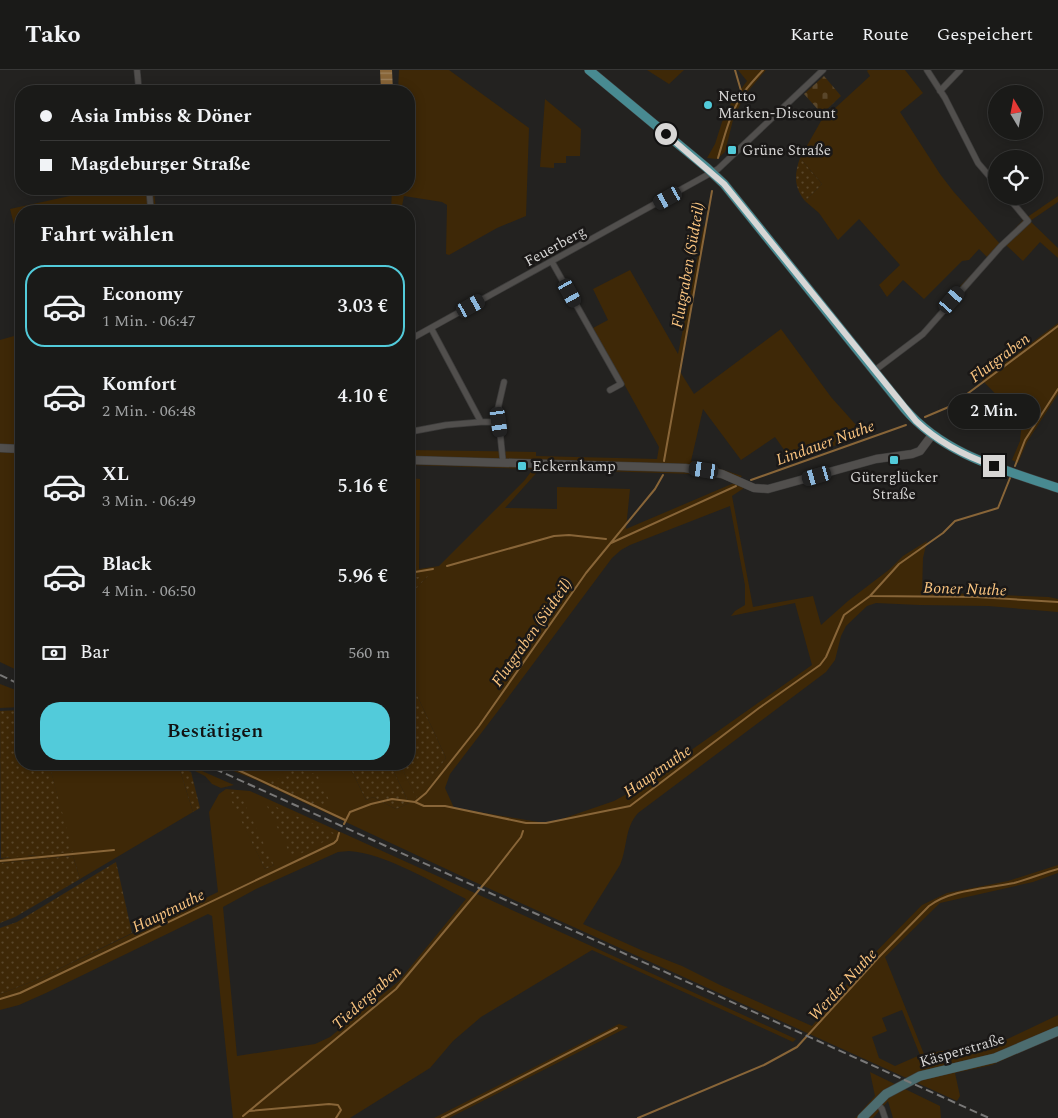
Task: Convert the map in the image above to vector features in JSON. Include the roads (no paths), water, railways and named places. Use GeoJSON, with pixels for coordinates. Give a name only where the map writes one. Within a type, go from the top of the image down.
{"type":"FeatureCollection","features":[{"type":"Feature","properties":{"kind":"main road"},"geometry":{"type":"LineString","coordinates":[[589,70],[712,172],[732,194],[916,421],[947,446],[970,457],[1058,488]]}},
{"type":"Feature","properties":{"kind":"main road","name":"Käsperstraße"},"geometry":{"type":"LineString","coordinates":[[862,1118],[890,1092],[920,1076],[989,1060],[1058,1031]]}},
{"type":"Feature","properties":{"kind":"street"},"geometry":{"type":"LineString","coordinates":[[137,70],[138,85]]}},
{"type":"Feature","properties":{"kind":"street"},"geometry":{"type":"LineString","coordinates":[[712,172],[718,169],[823,70]]}},
{"type":"Feature","properties":{"kind":"street"},"geometry":{"type":"LineString","coordinates":[[927,70],[978,163],[988,175]]}},
{"type":"Feature","properties":{"kind":"street"},"geometry":{"type":"LineString","coordinates":[[940,91],[960,70]]}},
{"type":"Feature","properties":{"kind":"street","name":"Feuerberg"},"geometry":{"type":"LineString","coordinates":[[415,337],[712,172]]}},
{"type":"Feature","properties":{"kind":"street"},"geometry":{"type":"LineString","coordinates":[[874,370],[922,334],[1001,246],[1028,221],[1015,205]]}},
{"type":"Feature","properties":{"kind":"street"},"geometry":{"type":"LineString","coordinates":[[552,262],[621,384],[610,390]]}},
{"type":"Feature","properties":{"kind":"street"},"geometry":{"type":"LineString","coordinates":[[430,328],[481,422]]}},
{"type":"Feature","properties":{"kind":"street"},"geometry":{"type":"LineString","coordinates":[[503,462],[498,408],[504,382]]}},
{"type":"Feature","properties":{"kind":"street"},"geometry":{"type":"LineString","coordinates":[[415,431],[446,425],[499,422]]}},
{"type":"Feature","properties":{"kind":"street"},"geometry":{"type":"LineString","coordinates":[[415,460],[685,468],[704,470],[760,489],[768,489],[876,459],[912,454],[920,450],[932,435]]}},
{"type":"Feature","properties":{"kind":"street"},"geometry":{"type":"LineString","coordinates":[[0,448],[15,449]]}},
{"type":"Feature","properties":{"kind":"street"},"geometry":{"type":"LineString","coordinates":[[877,1103],[882,1109],[885,1118]]}},
{"type":"Feature","properties":{"kind":"waterway"},"geometry":{"type":"LineString","coordinates":[[735,70],[742,94]]}},
{"type":"Feature","properties":{"kind":"waterway","name":"Flutgraben (Südteil)"},"geometry":{"type":"LineString","coordinates":[[718,158],[736,105],[763,70]]}},
{"type":"Feature","properties":{"kind":"waterway","name":"Flutgraben (Südteil)"},"geometry":{"type":"LineString","coordinates":[[664,461],[712,191]]}},
{"type":"Feature","properties":{"kind":"waterway","name":"Flutgraben"},"geometry":{"type":"LineString","coordinates":[[925,417],[951,406],[1058,326]]}},
{"type":"Feature","properties":{"kind":"waterway","name":"Lindauer Nuthe"},"geometry":{"type":"LineString","coordinates":[[1015,466],[1025,440],[1058,389]]}},
{"type":"Feature","properties":{"kind":"waterway","name":"Lindauer Nuthe"},"geometry":{"type":"LineString","coordinates":[[751,480],[906,425]]}},
{"type":"Feature","properties":{"kind":"waterway","name":"Flutgraben (Südteil)"},"geometry":{"type":"LineString","coordinates":[[415,802],[426,793],[479,726],[586,573],[655,489],[663,475]]}},
{"type":"Feature","properties":{"kind":"waterway","name":"Hauptnuthe"},"geometry":{"type":"LineString","coordinates":[[344,824],[350,812],[392,799],[415,802],[424,806],[445,806],[526,823],[546,823],[630,806],[759,708],[820,665],[826,657],[844,615],[870,596],[899,564],[943,533],[955,521],[998,508],[1010,478]]}},
{"type":"Feature","properties":{"kind":"waterway"},"geometry":{"type":"LineString","coordinates":[[611,543],[736,486]]}},
{"type":"Feature","properties":{"kind":"waterway"},"geometry":{"type":"LineString","coordinates":[[447,566],[554,536],[569,535],[606,539]]}},
{"type":"Feature","properties":{"kind":"waterway"},"geometry":{"type":"LineString","coordinates":[[415,572],[433,569]]}},
{"type":"Feature","properties":{"kind":"waterway","name":"Boner Nuthe"},"geometry":{"type":"LineString","coordinates":[[871,596],[976,597],[1058,602]]}},
{"type":"Feature","properties":{"kind":"waterway"},"geometry":{"type":"LineString","coordinates":[[238,770],[345,820]]}},
{"type":"Feature","properties":{"kind":"waterway","name":"Tiedergraben"},"geometry":{"type":"LineString","coordinates":[[243,1116],[396,989],[489,878],[521,837],[523,831]]}},
{"type":"Feature","properties":{"kind":"waterway","name":"Hauptnuthe"},"geometry":{"type":"LineString","coordinates":[[0,999],[20,993],[334,843],[339,833]]}},
{"type":"Feature","properties":{"kind":"waterway"},"geometry":{"type":"LineString","coordinates":[[0,861],[114,850]]}},
{"type":"Feature","properties":{"kind":"waterway","name":"Werder Nuthe"},"geometry":{"type":"LineString","coordinates":[[638,1118],[764,1065],[797,1047],[878,958],[929,906],[938,900],[970,890],[1014,883],[1058,869]]}},
{"type":"Feature","properties":{"kind":"waterway"},"geometry":{"type":"LineString","coordinates":[[442,1118],[617,1028]]}},
{"type":"Feature","properties":{"kind":"waterway"},"geometry":{"type":"LineString","coordinates":[[249,1111],[329,1104],[338,1105],[341,1110],[336,1118]]}},
{"type":"Feature","properties":{"kind":"railway"},"geometry":{"type":"LineString","coordinates":[[0,675],[15,682]]}},
{"type":"Feature","properties":{"kind":"railway"},"geometry":{"type":"LineString","coordinates":[[217,770],[989,1118]]}},
{"type":"Feature","properties":{"kind":"place","name":"Netto Marken-Discount"},"geometry":{"type":"Point","coordinates":[708,105]}},
{"type":"Feature","properties":{"kind":"place","name":"Grüne Straße"},"geometry":{"type":"Point","coordinates":[732,150]}},
{"type":"Feature","properties":{"kind":"place","name":"Güterglücker Straße"},"geometry":{"type":"Point","coordinates":[894,460]}},
{"type":"Feature","properties":{"kind":"place","name":"Eckernkamp"},"geometry":{"type":"Point","coordinates":[522,466]}}]}
